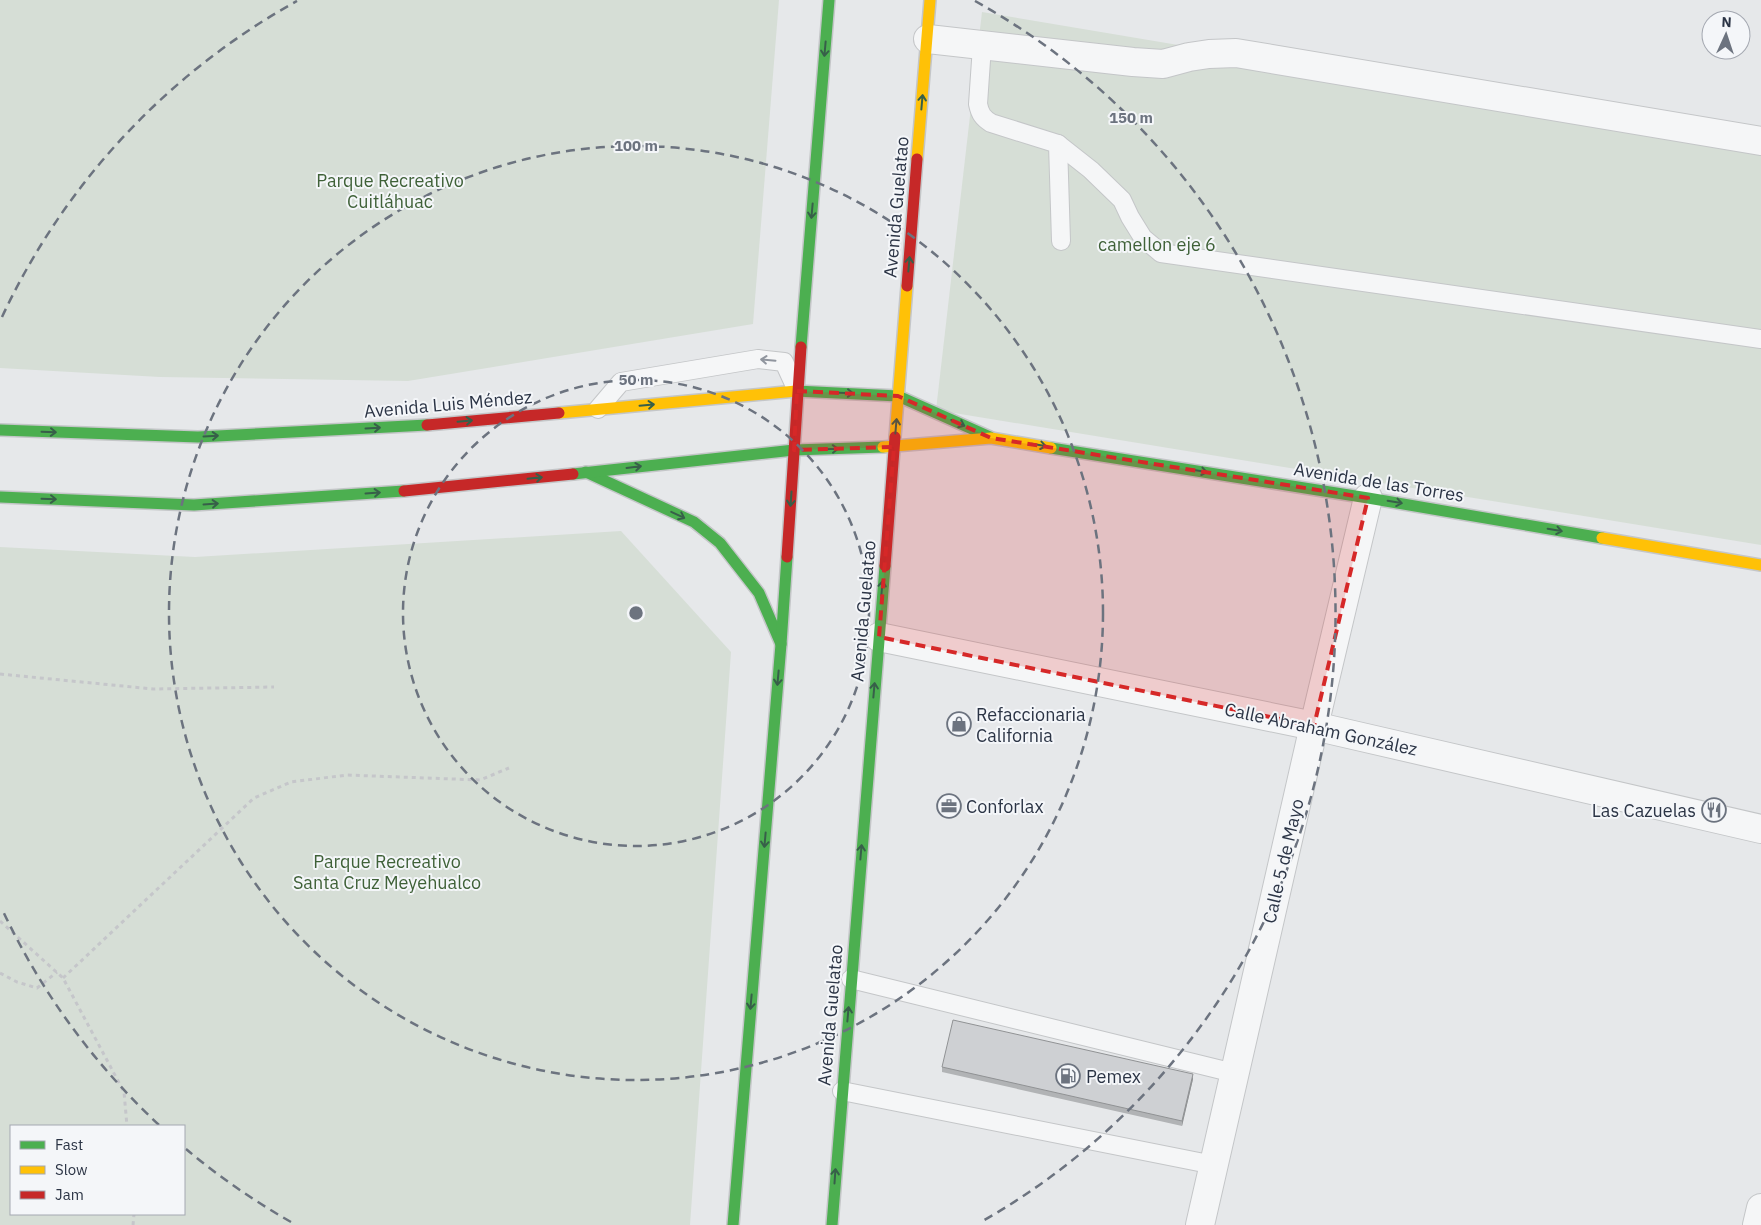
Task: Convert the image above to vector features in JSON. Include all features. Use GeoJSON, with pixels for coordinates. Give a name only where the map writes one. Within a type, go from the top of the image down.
{"type":"FeatureCollection","features":[{"type":"Feature","properties":{"kind":"main road","name":"Avenida Guelatao"},"geometry":{"type":"LineString","coordinates":[[832,1225],[930,0]]}},
{"type":"Feature","properties":{"kind":"main road"},"geometry":{"type":"LineString","coordinates":[[733,1225],[781,644],[823,1]]}},
{"type":"Feature","properties":{"kind":"main road","name":"Avenida Luis Méndez"},"geometry":{"type":"LineString","coordinates":[[0,430],[198,437],[416,426],[797,391],[898,396]]}},
{"type":"Feature","properties":{"kind":"main road","name":"Avenida de las Torres"},"geometry":{"type":"LineString","coordinates":[[898,396],[991,438]]}},
{"type":"Feature","properties":{"kind":"main road","name":"Avenida de las Torres"},"geometry":{"type":"LineString","coordinates":[[894,447],[991,438],[1368,498],[1761,565]]}},
{"type":"Feature","properties":{"kind":"main road"},"geometry":{"type":"LineString","coordinates":[[0,498],[194,505],[421,490],[794,450],[894,447]]}},
{"type":"Feature","properties":{"kind":"main road"},"geometry":{"type":"LineString","coordinates":[[586,472],[694,522],[720,544],[759,593],[781,644]]}},
{"type":"Feature","properties":{"kind":"street"},"geometry":{"type":"LineString","coordinates":[[928,39],[1163,64],[1189,57],[1236,53],[1761,141]]}},
{"type":"Feature","properties":{"kind":"street","name":"Calle 5 de Mayo"},"geometry":{"type":"LineString","coordinates":[[1200,1225],[1368,498]]}},
{"type":"Feature","properties":{"kind":"street","name":"Calle Abraham González"},"geometry":{"type":"LineString","coordinates":[[878,637],[1314,726],[1761,829]]}},
{"type":"Feature","properties":{"kind":"street"},"geometry":{"type":"LineString","coordinates":[[1757,1225],[1761,1208]]}},
{"type":"Feature","properties":{"kind":"lane"},"geometry":{"type":"LineString","coordinates":[[982,46],[978,104],[984,119],[991,123],[1058,144],[1091,170],[1122,200],[1143,238],[1161,253],[1761,339]]}},
{"type":"Feature","properties":{"kind":"lane"},"geometry":{"type":"LineString","coordinates":[[1058,144],[1061,241]]}},
{"type":"Feature","properties":{"kind":"lane"},"geometry":{"type":"LineString","coordinates":[[598,409],[621,382],[758,359],[784,362],[797,391]]}},
{"type":"Feature","properties":{"kind":"lane"},"geometry":{"type":"LineString","coordinates":[[851,979],[1234,1073]]}},
{"type":"Feature","properties":{"kind":"lane"},"geometry":{"type":"LineString","coordinates":[[842,1091],[1214,1164]]}},
{"type":"Feature","properties":{"kind":"path"},"geometry":{"type":"LineString","coordinates":[[0,674],[153,688],[274,687]]}},
{"type":"Feature","properties":{"kind":"path"},"geometry":{"type":"LineString","coordinates":[[63,978],[254,798],[291,782],[347,775],[480,780],[509,768]]}},
{"type":"Feature","properties":{"kind":"path"},"geometry":{"type":"LineString","coordinates":[[0,921],[63,978],[124,1092],[127,1125]]}},
{"type":"Feature","properties":{"kind":"path"},"geometry":{"type":"LineString","coordinates":[[0,973],[17,982],[37,988],[56,972]]}},
{"type":"Feature","properties":{"kind":"highlighted area"},"geometry":{"type":"Polygon","coordinates":[[[797,391],[898,396],[991,438],[1368,498],[1314,726],[879,637],[894,447],[794,450],[797,391]]]}},
{"type":"Feature","properties":{"kind":"green space","name":"Parque Recreativo Cuitláhuac"},"geometry":{"type":"Polygon","coordinates":[[[0,0],[779,0],[753,324],[408,381],[160,377],[0,368],[0,0]]]}},
{"type":"Feature","properties":{"kind":"green space","name":"camellon eje 6"},"geometry":{"type":"Polygon","coordinates":[[[982,12],[1761,143],[1761,545],[936,410],[982,12]]]}},
{"type":"Feature","properties":{"kind":"green space","name":"Parque Recreativo Santa Cruz Meyehualco"},"geometry":{"type":"Polygon","coordinates":[[[621,531],[731,652],[690,1225],[0,1225],[0,547],[195,557],[621,531]]]}},
{"type":"Feature","properties":{"kind":"building","name":"Pemex"},"geometry":{"type":"Polygon","coordinates":[[[953,1020],[1193,1074],[1182,1121],[942,1067],[953,1020]]]}},
{"type":"Feature","properties":{"kind":"traffic: fast"},"geometry":{"type":"LineString","coordinates":[[801,347],[829,0]]}},
{"type":"Feature","properties":{"kind":"traffic: fast"},"geometry":{"type":"LineString","coordinates":[[796,391],[898,396],[990,437]]}},
{"type":"Feature","properties":{"kind":"traffic: fast"},"geometry":{"type":"LineString","coordinates":[[0,430],[198,437],[427,425]]}},
{"type":"Feature","properties":{"kind":"traffic: fast"},"geometry":{"type":"LineString","coordinates":[[573,474],[794,450],[883,447]]}},
{"type":"Feature","properties":{"kind":"traffic: fast"},"geometry":{"type":"LineString","coordinates":[[1051,448],[1368,498],[1602,538]]}},
{"type":"Feature","properties":{"kind":"traffic: fast"},"geometry":{"type":"LineString","coordinates":[[586,472],[694,522],[720,543],[759,593],[781,644]]}},
{"type":"Feature","properties":{"kind":"traffic: fast"},"geometry":{"type":"LineString","coordinates":[[0,497],[194,505],[404,491]]}},
{"type":"Feature","properties":{"kind":"traffic: fast"},"geometry":{"type":"LineString","coordinates":[[733,1225],[787,557]]}},
{"type":"Feature","properties":{"kind":"traffic: fast"},"geometry":{"type":"LineString","coordinates":[[832,1225],[885,566]]}},
{"type":"Feature","properties":{"kind":"traffic: slow"},"geometry":{"type":"LineString","coordinates":[[917,159],[930,0]]}},
{"type":"Feature","properties":{"kind":"traffic: slow"},"geometry":{"type":"LineString","coordinates":[[895,437],[907,286]]}},
{"type":"Feature","properties":{"kind":"traffic: slow"},"geometry":{"type":"LineString","coordinates":[[559,413],[796,391]]}},
{"type":"Feature","properties":{"kind":"traffic: slow"},"geometry":{"type":"LineString","coordinates":[[883,447],[991,438],[1051,448]]}},
{"type":"Feature","properties":{"kind":"traffic: slow"},"geometry":{"type":"LineString","coordinates":[[1602,538],[1761,565]]}},
{"type":"Feature","properties":{"kind":"traffic: jam"},"geometry":{"type":"LineString","coordinates":[[907,286],[917,159]]}},
{"type":"Feature","properties":{"kind":"traffic: jam"},"geometry":{"type":"LineString","coordinates":[[787,557],[801,347]]}},
{"type":"Feature","properties":{"kind":"traffic: jam"},"geometry":{"type":"LineString","coordinates":[[427,425],[559,413]]}},
{"type":"Feature","properties":{"kind":"traffic: jam"},"geometry":{"type":"LineString","coordinates":[[885,566],[895,437]]}},
{"type":"Feature","properties":{"kind":"traffic: jam"},"geometry":{"type":"LineString","coordinates":[[404,491],[573,474]]}},
{"type":"Feature","properties":{"kind":"place","name":"Refaccionaria California"},"geometry":{"type":"Point","coordinates":[959,724]}},
{"type":"Feature","properties":{"kind":"place","name":"Conforlax"},"geometry":{"type":"Point","coordinates":[949,806]}},
{"type":"Feature","properties":{"kind":"place","name":"Las Cazuelas"},"geometry":{"type":"Point","coordinates":[1714,810]}},
{"type":"Feature","properties":{"kind":"place","name":"Pemex"},"geometry":{"type":"Point","coordinates":[1068,1076]}}]}
